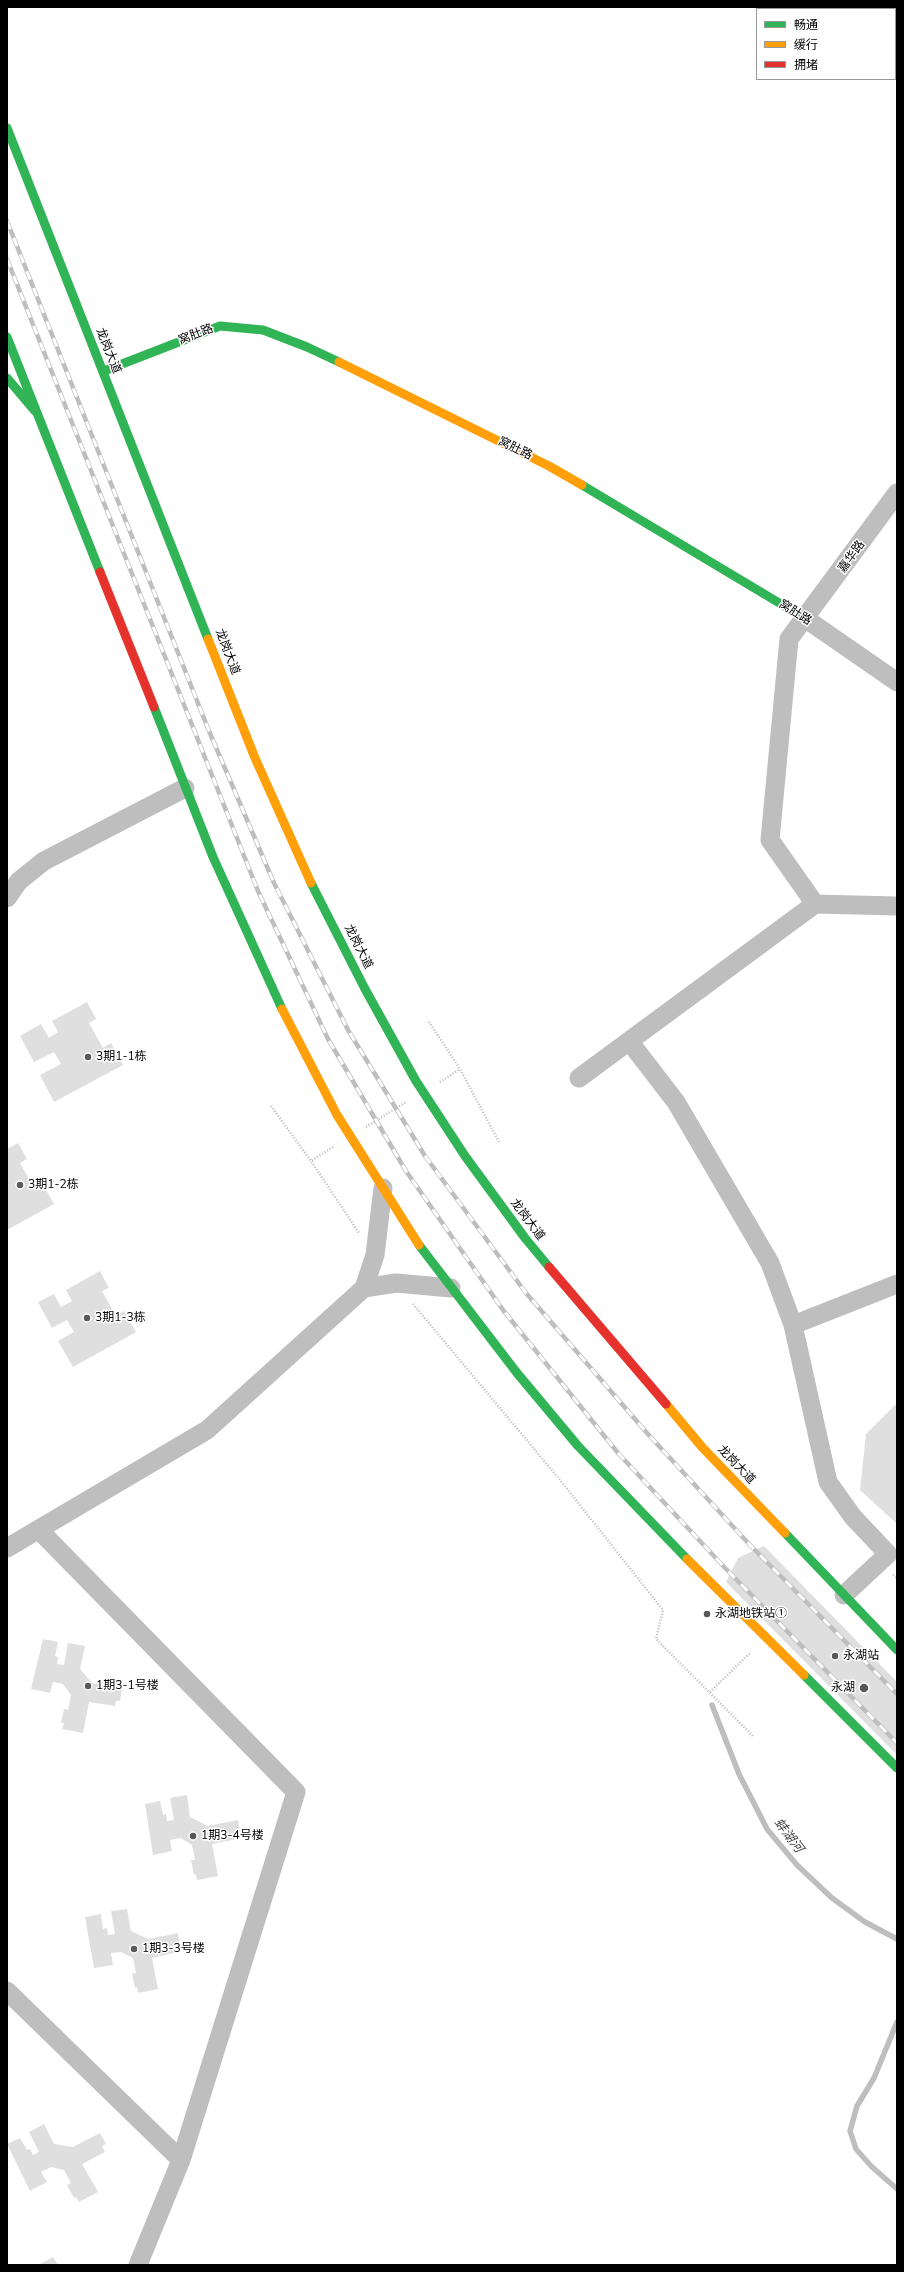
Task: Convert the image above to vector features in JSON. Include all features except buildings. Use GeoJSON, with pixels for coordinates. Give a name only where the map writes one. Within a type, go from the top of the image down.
{"type":"FeatureCollection","features":[{"type":"Feature","properties":{"kind":"main road","name":"龙岗大道"},"geometry":{"type":"LineString","coordinates":[[7,128],[104,371],[255,758],[311,882],[365,989],[416,1081],[465,1156],[525,1238],[702,1447],[897,1650]]}},
{"type":"Feature","properties":{"kind":"main road","name":"窝肚路"},"geometry":{"type":"LineString","coordinates":[[104,371],[220,326],[263,330],[307,346],[549,466],[806,619]]}},
{"type":"Feature","properties":{"kind":"main road"},"geometry":{"type":"LineString","coordinates":[[7,337],[213,857],[273,991],[337,1115],[422,1251],[518,1373],[578,1446],[650,1522],[897,1768]]}},
{"type":"Feature","properties":{"kind":"main road"},"geometry":{"type":"LineString","coordinates":[[7,378],[36,412]]}},
{"type":"Feature","properties":{"kind":"street","name":"嘉华路"},"geometry":{"type":"LineString","coordinates":[[815,904],[770,840],[789,640],[806,619],[897,493]]}},
{"type":"Feature","properties":{"kind":"street","name":"窝肚路"},"geometry":{"type":"LineString","coordinates":[[806,619],[897,682]]}},
{"type":"Feature","properties":{"kind":"street"},"geometry":{"type":"LineString","coordinates":[[7,898],[19,881],[44,861],[185,788]]}},
{"type":"Feature","properties":{"kind":"street"},"geometry":{"type":"LineString","coordinates":[[579,1078],[815,904],[897,906]]}},
{"type":"Feature","properties":{"kind":"street"},"geometry":{"type":"LineString","coordinates":[[630,1041],[676,1102],[766,1257],[793,1325],[828,1482],[853,1517],[888,1554],[844,1595]]}},
{"type":"Feature","properties":{"kind":"street"},"geometry":{"type":"LineString","coordinates":[[7,1548],[207,1430],[364,1288],[375,1255],[383,1188]]}},
{"type":"Feature","properties":{"kind":"street"},"geometry":{"type":"LineString","coordinates":[[364,1288],[396,1283],[451,1288]]}},
{"type":"Feature","properties":{"kind":"street"},"geometry":{"type":"LineString","coordinates":[[793,1325],[897,1284]]}},
{"type":"Feature","properties":{"kind":"street"},"geometry":{"type":"LineString","coordinates":[[38,1530],[296,1792],[181,2160],[138,2265]]}},
{"type":"Feature","properties":{"kind":"street"},"geometry":{"type":"LineString","coordinates":[[7,1991],[181,2160]]}},
{"type":"Feature","properties":{"kind":"path"},"geometry":{"type":"LineString","coordinates":[[429,1022],[460,1069],[499,1142]]}},
{"type":"Feature","properties":{"kind":"path"},"geometry":{"type":"LineString","coordinates":[[271,1106],[311,1161]]}},
{"type":"Feature","properties":{"kind":"path"},"geometry":{"type":"LineString","coordinates":[[351,1222],[375,1255]]}},
{"type":"Feature","properties":{"kind":"path"},"geometry":{"type":"LineString","coordinates":[[396,1283],[560,1480],[663,1610],[656,1639],[754,1737]]}},
{"type":"Feature","properties":{"kind":"path"},"geometry":{"type":"LineString","coordinates":[[710,1692],[752,1651]]}},
{"type":"Feature","properties":{"kind":"waterway","name":"蚌湖河"},"geometry":{"type":"LineString","coordinates":[[712,1705],[739,1774],[767,1829],[797,1865],[832,1898],[865,1922],[897,1939]]}},
{"type":"Feature","properties":{"kind":"waterway","name":"蚌湖河"},"geometry":{"type":"LineString","coordinates":[[897,2022],[874,2078],[857,2106],[850,2131],[856,2149],[871,2166],[897,2189]]}},
{"type":"Feature","properties":{"kind":"railway"},"geometry":{"type":"LineString","coordinates":[[7,221],[209,731],[274,883],[348,1030],[425,1156],[526,1293],[647,1433],[750,1545],[897,1694]]}},
{"type":"Feature","properties":{"kind":"railway"},"geometry":{"type":"LineString","coordinates":[[7,259],[258,891],[328,1039],[406,1171],[503,1310],[618,1453],[726,1569],[897,1743]]}},
{"type":"Feature","properties":{"kind":"traffic: fast"},"geometry":{"type":"LineString","coordinates":[[7,128],[208,639]]}},
{"type":"Feature","properties":{"kind":"traffic: fast"},"geometry":{"type":"LineString","coordinates":[[104,371],[220,326],[263,330],[307,347],[339,362]]}},
{"type":"Feature","properties":{"kind":"traffic: fast"},"geometry":{"type":"LineString","coordinates":[[7,337],[100,572]]}},
{"type":"Feature","properties":{"kind":"traffic: fast"},"geometry":{"type":"LineString","coordinates":[[7,378],[35,411]]}},
{"type":"Feature","properties":{"kind":"traffic: fast"},"geometry":{"type":"LineString","coordinates":[[582,485],[806,619]]}},
{"type":"Feature","properties":{"kind":"traffic: fast"},"geometry":{"type":"LineString","coordinates":[[154,707],[213,857],[282,1009]]}},
{"type":"Feature","properties":{"kind":"traffic: fast"},"geometry":{"type":"LineString","coordinates":[[311,883],[365,989],[416,1081],[465,1156],[525,1238],[549,1267]]}},
{"type":"Feature","properties":{"kind":"traffic: fast"},"geometry":{"type":"LineString","coordinates":[[419,1245],[517,1373],[578,1446],[687,1559]]}},
{"type":"Feature","properties":{"kind":"traffic: fast"},"geometry":{"type":"LineString","coordinates":[[785,1533],[897,1650]]}},
{"type":"Feature","properties":{"kind":"traffic: fast"},"geometry":{"type":"LineString","coordinates":[[804,1675],[897,1768]]}},
{"type":"Feature","properties":{"kind":"traffic: slow"},"geometry":{"type":"LineString","coordinates":[[339,362],[549,466],[582,485]]}},
{"type":"Feature","properties":{"kind":"traffic: slow"},"geometry":{"type":"LineString","coordinates":[[208,639],[255,758],[311,883]]}},
{"type":"Feature","properties":{"kind":"traffic: slow"},"geometry":{"type":"LineString","coordinates":[[282,1009],[337,1115],[419,1245]]}},
{"type":"Feature","properties":{"kind":"traffic: slow"},"geometry":{"type":"LineString","coordinates":[[666,1404],[702,1447],[785,1533]]}},
{"type":"Feature","properties":{"kind":"traffic: slow"},"geometry":{"type":"LineString","coordinates":[[687,1559],[804,1675]]}},
{"type":"Feature","properties":{"kind":"traffic: jam"},"geometry":{"type":"LineString","coordinates":[[100,572],[154,707]]}},
{"type":"Feature","properties":{"kind":"traffic: jam"},"geometry":{"type":"LineString","coordinates":[[549,1267],[666,1404]]}},
{"type":"Feature","properties":{"kind":"place","name":"3期1-1栋"},"geometry":{"type":"Point","coordinates":[88,1057]}},
{"type":"Feature","properties":{"kind":"place","name":"3期1-2栋"},"geometry":{"type":"Point","coordinates":[20,1185]}},
{"type":"Feature","properties":{"kind":"place","name":"3期1-3栋"},"geometry":{"type":"Point","coordinates":[87,1318]}},
{"type":"Feature","properties":{"kind":"place","name":"永湖地铁站①"},"geometry":{"type":"Point","coordinates":[707,1614]}},
{"type":"Feature","properties":{"kind":"place","name":"永湖站"},"geometry":{"type":"Point","coordinates":[835,1656]}},
{"type":"Feature","properties":{"kind":"place","name":"1期3-1号楼"},"geometry":{"type":"Point","coordinates":[88,1686]}},
{"type":"Feature","properties":{"kind":"place","name":"永湖"},"geometry":{"type":"Point","coordinates":[864,1688]}},
{"type":"Feature","properties":{"kind":"place","name":"1期3-4号楼"},"geometry":{"type":"Point","coordinates":[193,1836]}},
{"type":"Feature","properties":{"kind":"place","name":"1期3-3号楼"},"geometry":{"type":"Point","coordinates":[134,1949]}}]}
